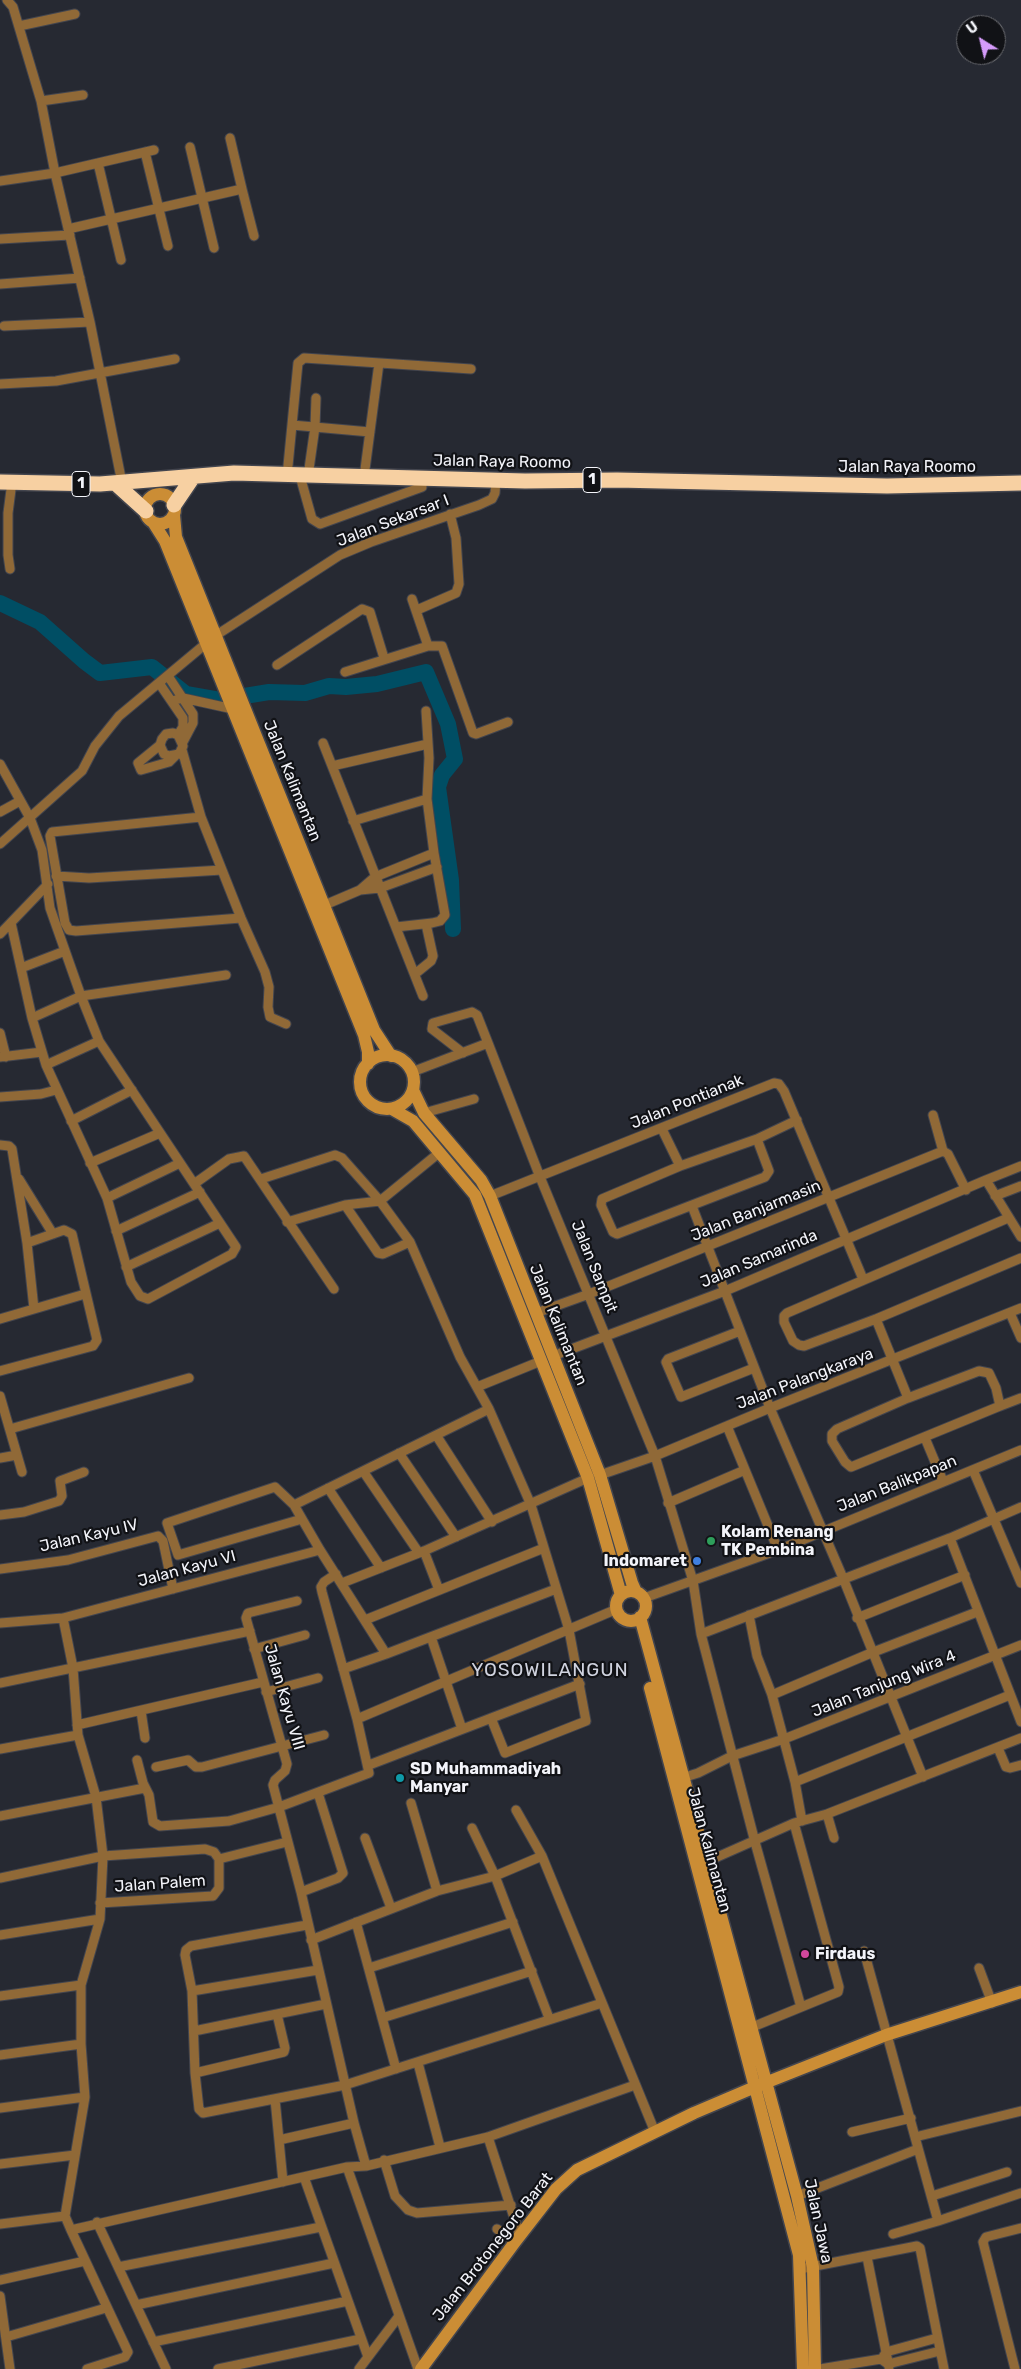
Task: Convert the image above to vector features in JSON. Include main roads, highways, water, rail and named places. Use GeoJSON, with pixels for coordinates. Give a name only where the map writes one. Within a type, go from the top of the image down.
{"type":"FeatureCollection","features":[{"type":"Feature","properties":{"kind":"highway","name":"Jalan Raya Roomo"},"geometry":{"type":"LineString","coordinates":[[163,479],[234,473],[496,480],[617,480],[887,486],[1021,483]]}},
{"type":"Feature","properties":{"kind":"highway"},"geometry":{"type":"LineString","coordinates":[[172,505],[194,477]]}},
{"type":"Feature","properties":{"kind":"highway","name":"1"},"geometry":{"type":"LineString","coordinates":[[6,482],[119,483],[163,479]]}},
{"type":"Feature","properties":{"kind":"highway"},"geometry":{"type":"LineString","coordinates":[[119,483],[149,512]]}},
{"type":"Feature","properties":{"kind":"main road","name":"Jalan Kalimantan"},"geometry":{"type":"LineString","coordinates":[[163,479],[172,505],[176,537],[211,639],[318,907],[364,1035],[368,1052],[368,1064]]}},
{"type":"Feature","properties":{"kind":"main road","name":"Jalan Kalimantan"},"geometry":{"type":"LineString","coordinates":[[146,481],[149,512],[165,541],[211,639]]}},
{"type":"Feature","properties":{"kind":"main road"},"geometry":{"type":"LineString","coordinates":[[159,495],[172,505],[172,519],[163,524],[149,512],[159,495]]}},
{"type":"Feature","properties":{"kind":"main road","name":"Jalan Kalimantan"},"geometry":{"type":"LineString","coordinates":[[318,907],[378,1039],[391,1056]]}},
{"type":"Feature","properties":{"kind":"main road"},"geometry":{"type":"LineString","coordinates":[[391,1056],[407,1064],[412,1072],[413,1090],[409,1098],[401,1105],[392,1109],[376,1106],[364,1095],[361,1078],[368,1064],[375,1059],[391,1056]]}},
{"type":"Feature","properties":{"kind":"main road","name":"Jalan Kalimantan"},"geometry":{"type":"LineString","coordinates":[[413,1090],[424,1113],[480,1180],[490,1196],[536,1313],[547,1359]]}},
{"type":"Feature","properties":{"kind":"main road","name":"Jalan Kalimantan"},"geometry":{"type":"LineString","coordinates":[[392,1109],[413,1121],[475,1195],[498,1253],[547,1359],[594,1476],[632,1583],[640,1595]]}},
{"type":"Feature","properties":{"kind":"main road"},"geometry":{"type":"LineString","coordinates":[[498,1253],[510,1248]]}},
{"type":"Feature","properties":{"kind":"main road","name":"Jalan Kalimantan"},"geometry":{"type":"LineString","coordinates":[[594,1476],[621,1595]]}},
{"type":"Feature","properties":{"kind":"main road"},"geometry":{"type":"LineString","coordinates":[[631,1591],[640,1595],[646,1609],[636,1619],[622,1618],[617,1609],[618,1599],[621,1595],[631,1591]]}},
{"type":"Feature","properties":{"kind":"main road","name":"Jalan Kalimantan"},"geometry":{"type":"LineString","coordinates":[[636,1619],[760,2085]]}},
{"type":"Feature","properties":{"kind":"main road","name":"Jalan Kalimantan"},"geometry":{"type":"LineString","coordinates":[[679,1779],[706,1862],[719,1930],[750,2028],[760,2085]]}},
{"type":"Feature","properties":{"kind":"main road","name":"Jalan Brotonegoro Barat"},"geometry":{"type":"LineString","coordinates":[[419,2369],[556,2189],[577,2170],[655,2132],[760,2085],[886,2035],[992,2003],[1021,1992]]}},
{"type":"Feature","properties":{"kind":"main road","name":"Jalan Jawa"},"geometry":{"type":"LineString","coordinates":[[760,2085],[797,2196],[807,2268],[814,2369]]}},
{"type":"Feature","properties":{"kind":"main road","name":"Jalan Jawa"},"geometry":{"type":"LineString","coordinates":[[760,2085],[792,2226],[807,2268],[802,2369]]}},
{"type":"Feature","properties":{"kind":"waterway"},"geometry":{"type":"LineString","coordinates":[[0,603],[40,622],[100,673],[152,667],[186,694],[220,700],[269,692],[305,693],[329,686],[346,687],[377,684],[426,672],[448,724],[455,759],[442,775],[438,787],[451,880],[453,929]]}},
{"type":"Feature","properties":{"kind":"place","name":"Kolam Renang TK Pembina"},"geometry":{"type":"Point","coordinates":[711,1541]}},
{"type":"Feature","properties":{"kind":"place","name":"Indomaret"},"geometry":{"type":"Point","coordinates":[697,1561]}},
{"type":"Feature","properties":{"kind":"place","name":"SD Muhammadiyah Manyar"},"geometry":{"type":"Point","coordinates":[400,1778]}},
{"type":"Feature","properties":{"kind":"place","name":"Firdaus"},"geometry":{"type":"Point","coordinates":[805,1954]}},
{"type":"Feature","properties":{"kind":"district","name":"YOSOWILANGUN"},"geometry":{"type":"Point","coordinates":[550,1671]}}]}
